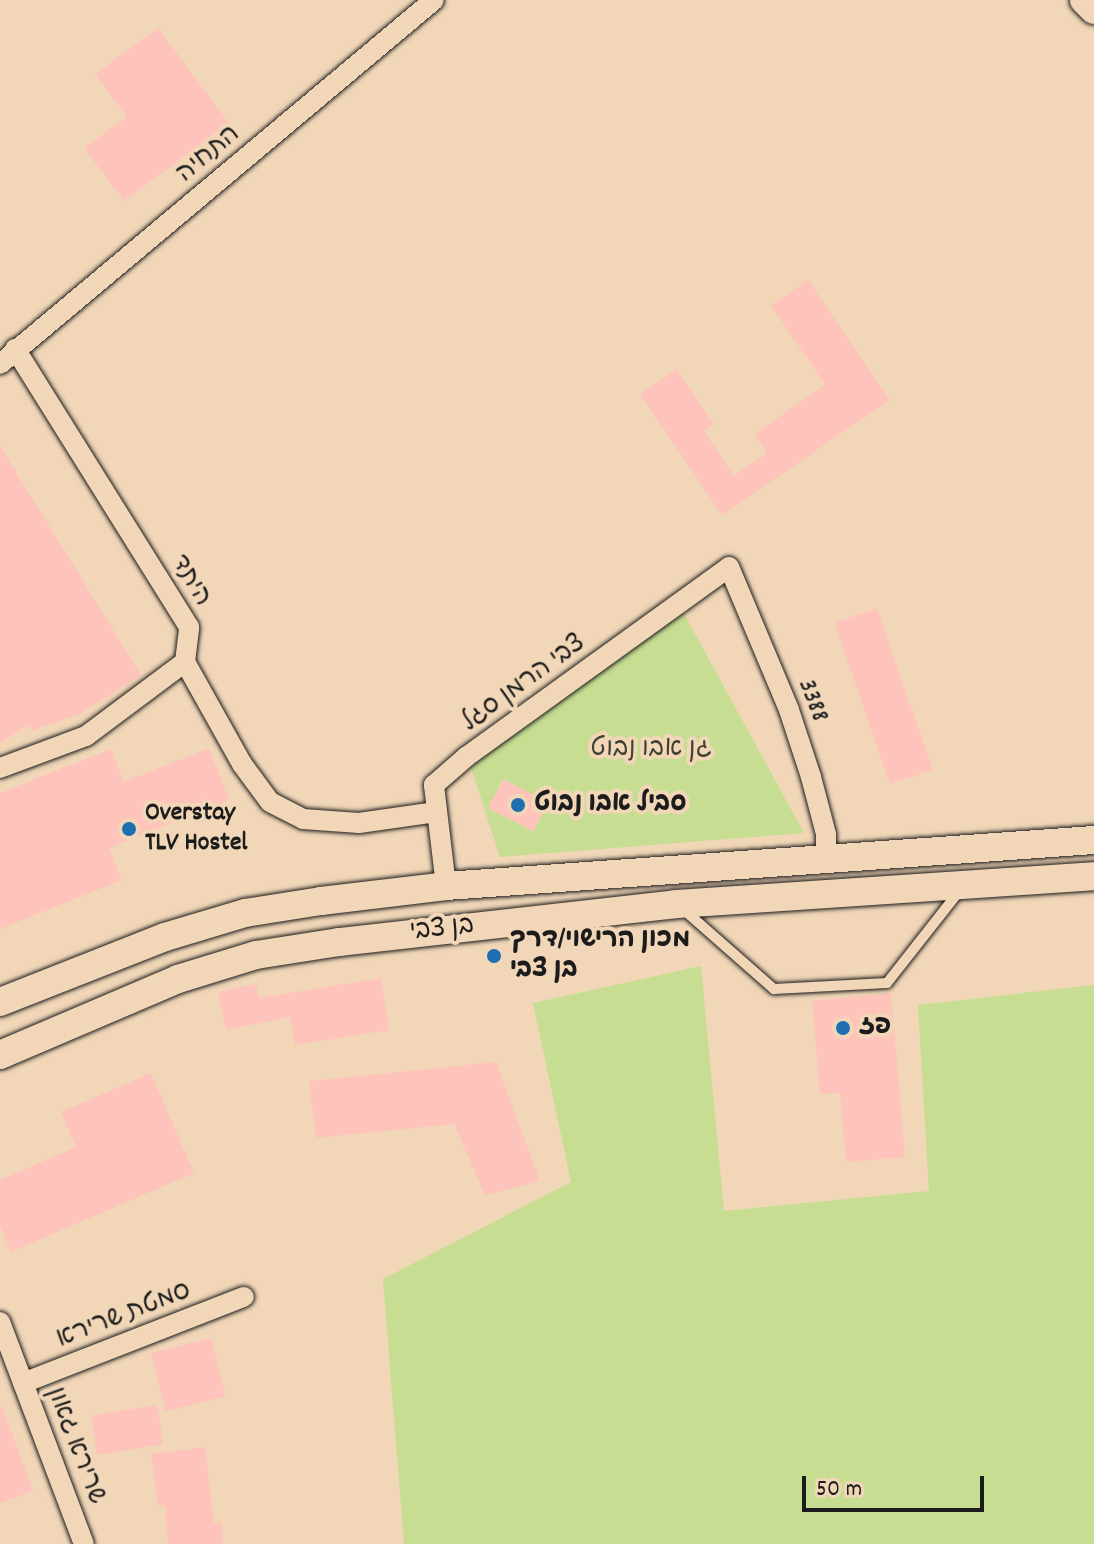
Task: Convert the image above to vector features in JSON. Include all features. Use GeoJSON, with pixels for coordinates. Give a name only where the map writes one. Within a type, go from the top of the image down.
{"type":"FeatureCollection","features":[{"type":"Feature","properties":{"kind":"main road"},"geometry":{"type":"LineString","coordinates":[[1084,0],[1094,10]]}},
{"type":"Feature","properties":{"kind":"main road","name":"בן צבי"},"geometry":{"type":"LineString","coordinates":[[0,1002],[165,937],[245,913],[446,886],[1094,840]]}},
{"type":"Feature","properties":{"kind":"main road","name":"בן צבי"},"geometry":{"type":"LineString","coordinates":[[0,1055],[178,979],[256,955],[339,942],[676,904],[1094,876]]}},
{"type":"Feature","properties":{"kind":"street"},"geometry":{"type":"LineString","coordinates":[[414,19],[422,0]]}},
{"type":"Feature","properties":{"kind":"street","name":"התחיה"},"geometry":{"type":"LineString","coordinates":[[0,364],[8,353],[434,0]]}},
{"type":"Feature","properties":{"kind":"street","name":"היתד"},"geometry":{"type":"LineString","coordinates":[[8,353],[189,627],[185,662]]}},
{"type":"Feature","properties":{"kind":"street","name":"צבי הרמן סגל"},"geometry":{"type":"LineString","coordinates":[[446,886],[434,785],[466,757],[729,567]]}},
{"type":"Feature","properties":{"kind":"street","name":"3388"},"geometry":{"type":"LineString","coordinates":[[729,567],[789,710],[826,834],[826,859]]}},
{"type":"Feature","properties":{"kind":"street"},"geometry":{"type":"LineString","coordinates":[[0,768],[86,736],[185,662],[242,764],[270,802],[303,819],[359,823],[436,812]]}},
{"type":"Feature","properties":{"kind":"street","name":"סמטת שרירא"},"geometry":{"type":"LineString","coordinates":[[23,1383],[244,1297]]}},
{"type":"Feature","properties":{"kind":"street","name":"שרירא גאון"},"geometry":{"type":"LineString","coordinates":[[0,1322],[84,1544]]}},
{"type":"Feature","properties":{"kind":"lane"},"geometry":{"type":"LineString","coordinates":[[676,904],[774,989],[887,983],[964,886]]}},
{"type":"Feature","properties":{"kind":"green space","name":"גן אבו נבוט"},"geometry":{"type":"Polygon","coordinates":[[[682,610],[804,833],[500,857],[470,765],[682,610]]]}},
{"type":"Feature","properties":{"kind":"green space"},"geometry":{"type":"Polygon","coordinates":[[[701,966],[724,1211],[929,1191],[918,1005],[1094,985],[1094,1544],[404,1544],[383,1279],[571,1182],[533,1003],[701,966]]]}},
{"type":"Feature","properties":{"kind":"building"},"geometry":{"type":"Polygon","coordinates":[[[158,28],[229,123],[124,201],[84,148],[127,117],[95,74],[158,28]]]}},
{"type":"Feature","properties":{"kind":"building"},"geometry":{"type":"Polygon","coordinates":[[[808,280],[890,400],[722,515],[640,394],[677,369],[714,424],[704,431],[734,476],[767,453],[754,434],[825,385],[771,305],[808,280]]]}},
{"type":"Feature","properties":{"kind":"building"},"geometry":{"type":"Polygon","coordinates":[[[0,446],[141,675],[80,714],[32,731],[28,725],[0,743],[0,446]]]}},
{"type":"Feature","properties":{"kind":"building"},"geometry":{"type":"Polygon","coordinates":[[[877,608],[933,770],[890,784],[834,623],[877,608]]]}},
{"type":"Feature","properties":{"kind":"building"},"geometry":{"type":"Polygon","coordinates":[[[209,748],[229,800],[109,848],[122,880],[0,929],[0,793],[111,749],[124,782],[209,748]]]}},
{"type":"Feature","properties":{"kind":"building","name":"סביל אבו נבוט"},"geometry":{"type":"Polygon","coordinates":[[[503,779],[548,802],[533,832],[488,808],[503,779]]]}},
{"type":"Feature","properties":{"kind":"building"},"geometry":{"type":"Polygon","coordinates":[[[381,978],[389,1030],[295,1045],[290,1017],[226,1030],[218,992],[256,984],[259,998],[381,978]]]}},
{"type":"Feature","properties":{"kind":"building"},"geometry":{"type":"Polygon","coordinates":[[[891,993],[905,1157],[846,1162],[840,1093],[820,1094],[812,1001],[891,993]]]}},
{"type":"Feature","properties":{"kind":"building"},"geometry":{"type":"Polygon","coordinates":[[[496,1062],[540,1181],[485,1195],[454,1124],[316,1138],[309,1081],[496,1062]]]}},
{"type":"Feature","properties":{"kind":"building"},"geometry":{"type":"Polygon","coordinates":[[[151,1073],[194,1173],[11,1252],[0,1226],[0,1180],[76,1147],[61,1112],[151,1073]]]}},
{"type":"Feature","properties":{"kind":"building"},"geometry":{"type":"Polygon","coordinates":[[[211,1338],[226,1396],[165,1411],[151,1353],[211,1338]]]}},
{"type":"Feature","properties":{"kind":"building"},"geometry":{"type":"Polygon","coordinates":[[[157,1405],[163,1445],[97,1455],[91,1415],[157,1405]]]}},
{"type":"Feature","properties":{"kind":"building"},"geometry":{"type":"Polygon","coordinates":[[[0,1407],[33,1491],[0,1503],[0,1407]]]}},
{"type":"Feature","properties":{"kind":"building"},"geometry":{"type":"Polygon","coordinates":[[[205,1447],[214,1523],[222,1523],[223,1544],[168,1544],[165,1506],[158,1506],[151,1454],[205,1447]]]}},
{"type":"Feature","properties":{"kind":"place","name":"סביל אבו נבוט"},"geometry":{"type":"Point","coordinates":[518,805]}},
{"type":"Feature","properties":{"kind":"place","name":"Overstay TLV Hostel"},"geometry":{"type":"Point","coordinates":[129,829]}},
{"type":"Feature","properties":{"kind":"place","name":"מכון הרישוי/דרך בן צבי"},"geometry":{"type":"Point","coordinates":[494,956]}},
{"type":"Feature","properties":{"kind":"place","name":"פז"},"geometry":{"type":"Point","coordinates":[843,1028]}}]}
